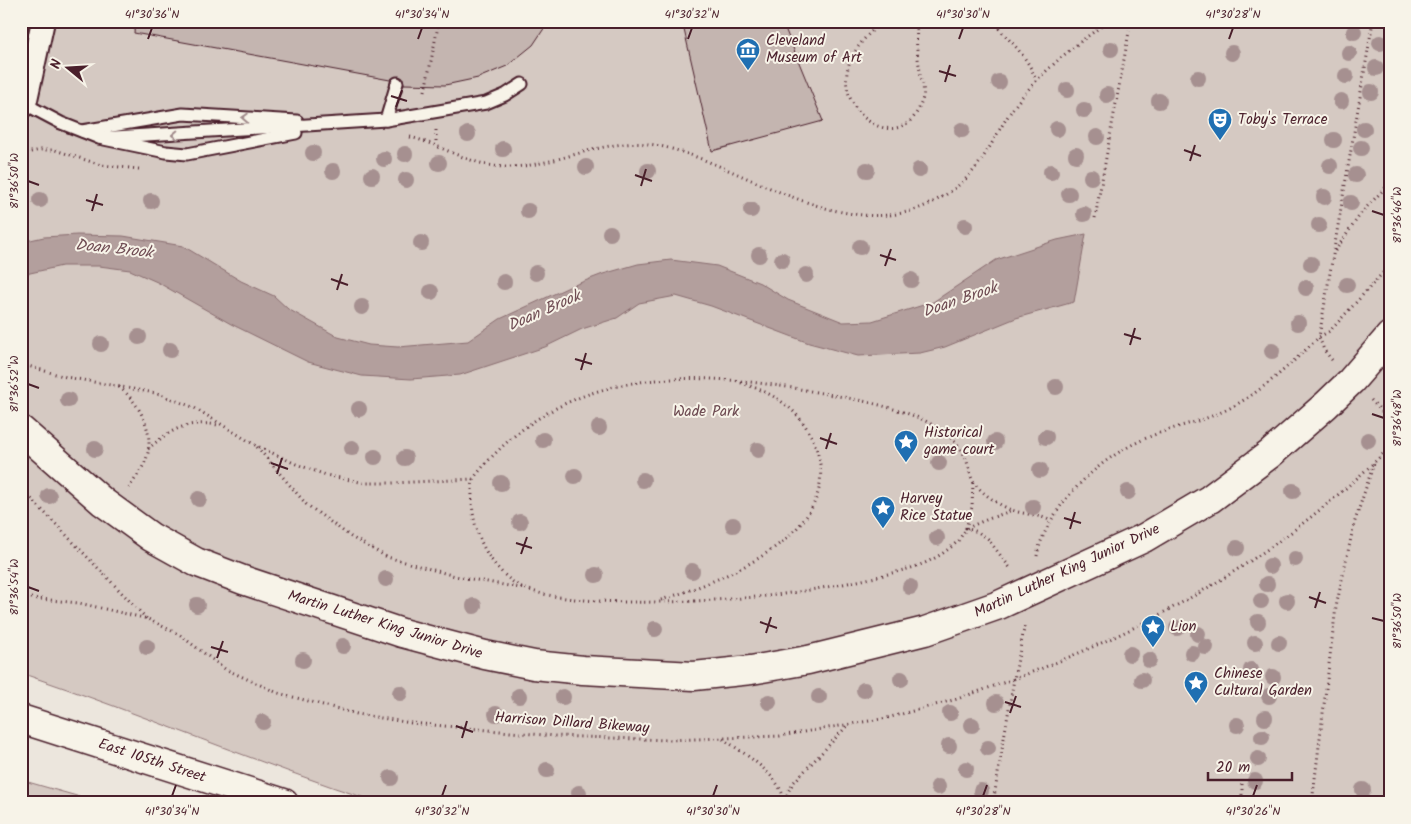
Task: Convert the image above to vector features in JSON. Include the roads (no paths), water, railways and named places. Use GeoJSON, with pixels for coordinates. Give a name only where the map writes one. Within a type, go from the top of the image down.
{"type":"FeatureCollection","features":[{"type":"Feature","properties":{"kind":"main road","name":"Martin Luther King Junior Drive"},"geometry":{"type":"LineString","coordinates":[[21,430],[114,511],[152,537],[196,562],[320,607],[402,633],[485,655],[534,665],[583,670],[694,676],[752,670],[808,660],[926,631],[962,619],[1031,591],[1144,538],[1210,499],[1270,454],[1351,381],[1390,336]]}},
{"type":"Feature","properties":{"kind":"main road","name":"East 105th Street"},"geometry":{"type":"LineString","coordinates":[[21,719],[284,803]]}},
{"type":"Feature","properties":{"kind":"street"},"geometry":{"type":"LineString","coordinates":[[23,106],[43,21]]}},
{"type":"Feature","properties":{"kind":"lane"},"geometry":{"type":"LineString","coordinates":[[386,120],[397,83]]}},
{"type":"Feature","properties":{"kind":"lane"},"geometry":{"type":"LineString","coordinates":[[99,138],[386,120],[486,103],[522,84]]}},
{"type":"Feature","properties":{"kind":"lane"},"geometry":{"type":"LineString","coordinates":[[23,106],[99,138],[142,148],[187,154],[346,123]]}},
{"type":"Feature","properties":{"kind":"lane"},"geometry":{"type":"LineString","coordinates":[[80,131],[183,114],[346,123]]}},
{"type":"Feature","properties":{"kind":"water","name":"Doan Brook"},"geometry":{"type":"Polygon","coordinates":[[[1086,234],[1074,302],[1016,318],[945,347],[920,353],[858,356],[809,343],[711,306],[676,296],[639,303],[617,318],[582,329],[545,347],[460,375],[411,379],[362,376],[308,362],[231,324],[157,282],[130,270],[99,266],[62,266],[21,275],[21,242],[44,237],[77,235],[123,236],[183,246],[241,281],[274,296],[288,309],[338,337],[369,345],[398,347],[468,341],[500,319],[569,287],[603,274],[638,264],[671,260],[717,266],[760,283],[788,300],[843,322],[872,321],[933,302],[996,260],[1057,240],[1086,234]]]}},
{"type":"Feature","properties":{"kind":"place","name":"Cleveland Museum of Art"},"geometry":{"type":"Point","coordinates":[748,71]}},
{"type":"Feature","properties":{"kind":"place","name":"Toby's Terrace"},"geometry":{"type":"Point","coordinates":[1220,141]}},
{"type":"Feature","properties":{"kind":"place","name":"Historical game court"},"geometry":{"type":"Point","coordinates":[906,463]}},
{"type":"Feature","properties":{"kind":"place","name":"Harvey Rice Statue"},"geometry":{"type":"Point","coordinates":[883,529]}},
{"type":"Feature","properties":{"kind":"place","name":"Lion"},"geometry":{"type":"Point","coordinates":[1153,648]}},
{"type":"Feature","properties":{"kind":"place","name":"Chinese Cultural Garden"},"geometry":{"type":"Point","coordinates":[1196,704]}},
{"type":"Feature","properties":{"kind":"park label","name":"Wade Park"},"geometry":{"type":"Point","coordinates":[706,412]}}]}
